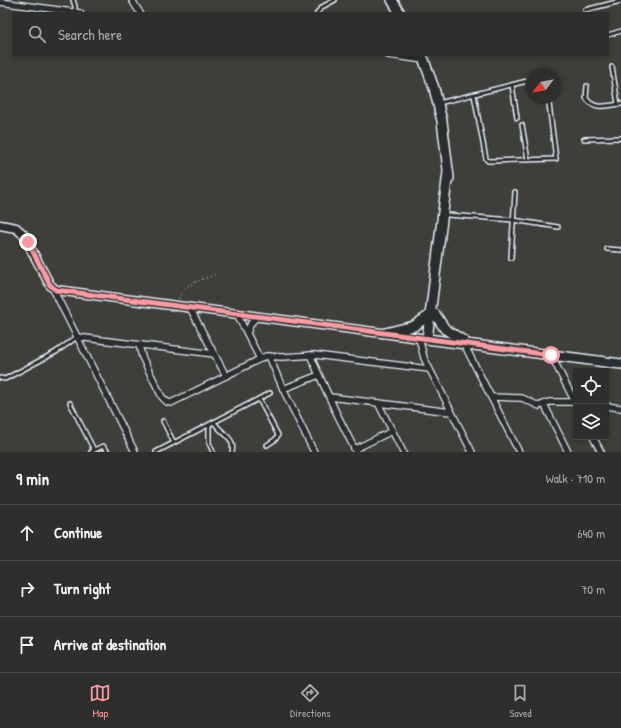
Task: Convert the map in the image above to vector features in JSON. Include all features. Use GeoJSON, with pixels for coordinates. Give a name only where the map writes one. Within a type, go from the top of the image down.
{"type":"FeatureCollection","features":[{"type":"Feature","properties":{"kind":"main road"},"geometry":{"type":"LineString","coordinates":[[392,0],[399,12]]}},
{"type":"Feature","properties":{"kind":"main road"},"geometry":{"type":"LineString","coordinates":[[423,58],[438,103],[444,134],[450,194],[432,314],[426,339]]}},
{"type":"Feature","properties":{"kind":"main road"},"geometry":{"type":"LineString","coordinates":[[448,172],[432,314],[448,333],[468,344]]}},
{"type":"Feature","properties":{"kind":"main road"},"geometry":{"type":"LineString","coordinates":[[0,225],[12,226],[23,234],[52,287],[59,290],[621,364]]}},
{"type":"Feature","properties":{"kind":"main road"},"geometry":{"type":"LineString","coordinates":[[385,333],[414,326],[432,314]]}},
{"type":"Feature","properties":{"kind":"street"},"geometry":{"type":"LineString","coordinates":[[132,0],[139,12]]}},
{"type":"Feature","properties":{"kind":"street"},"geometry":{"type":"LineString","coordinates":[[0,2],[70,12]]}},
{"type":"Feature","properties":{"kind":"street"},"geometry":{"type":"LineString","coordinates":[[400,56],[423,58]]}},
{"type":"Feature","properties":{"kind":"street"},"geometry":{"type":"LineString","coordinates":[[52,287],[135,452]]}},
{"type":"Feature","properties":{"kind":"street"},"geometry":{"type":"LineString","coordinates":[[190,308],[226,376]]}},
{"type":"Feature","properties":{"kind":"street"},"geometry":{"type":"LineString","coordinates":[[237,314],[260,359]]}},
{"type":"Feature","properties":{"kind":"street"},"geometry":{"type":"LineString","coordinates":[[247,333],[251,324],[258,316]]}},
{"type":"Feature","properties":{"kind":"street"},"geometry":{"type":"LineString","coordinates":[[77,337],[214,354]]}},
{"type":"Feature","properties":{"kind":"street"},"geometry":{"type":"LineString","coordinates":[[426,339],[421,352],[472,452]]}},
{"type":"Feature","properties":{"kind":"street"},"geometry":{"type":"LineString","coordinates":[[468,344],[491,396],[520,452]]}},
{"type":"Feature","properties":{"kind":"street"},"geometry":{"type":"LineString","coordinates":[[139,345],[142,357],[166,402],[176,402],[260,359],[269,356],[282,358],[310,355],[429,369]]}},
{"type":"Feature","properties":{"kind":"street"},"geometry":{"type":"LineString","coordinates":[[310,355],[355,450],[392,432]]}},
{"type":"Feature","properties":{"kind":"street"},"geometry":{"type":"LineString","coordinates":[[551,355],[573,397]]}},
{"type":"Feature","properties":{"kind":"street"},"geometry":{"type":"LineString","coordinates":[[269,356],[283,389],[314,452]]}},
{"type":"Feature","properties":{"kind":"street"},"geometry":{"type":"LineString","coordinates":[[283,389],[319,375]]}},
{"type":"Feature","properties":{"kind":"street"},"geometry":{"type":"LineString","coordinates":[[491,396],[522,398],[535,406],[552,402],[573,403]]}},
{"type":"Feature","properties":{"kind":"street"},"geometry":{"type":"LineString","coordinates":[[330,397],[451,412]]}},
{"type":"Feature","properties":{"kind":"street"},"geometry":{"type":"LineString","coordinates":[[378,403],[403,452]]}},
{"type":"Feature","properties":{"kind":"street"},"geometry":{"type":"LineString","coordinates":[[544,404],[568,452]]}},
{"type":"Feature","properties":{"kind":"street"},"geometry":{"type":"LineString","coordinates":[[609,406],[621,408]]}},
{"type":"Feature","properties":{"kind":"street"},"geometry":{"type":"LineString","coordinates":[[595,440],[601,452]]}},
{"type":"Feature","properties":{"kind":"lane"},"geometry":{"type":"LineString","coordinates":[[73,0],[77,12]]}},
{"type":"Feature","properties":{"kind":"lane"},"geometry":{"type":"LineString","coordinates":[[318,12],[322,7],[335,0]]}},
{"type":"Feature","properties":{"kind":"lane"},"geometry":{"type":"LineString","coordinates":[[584,10],[621,1]]}},
{"type":"Feature","properties":{"kind":"lane"},"geometry":{"type":"LineString","coordinates":[[609,35],[621,31]]}},
{"type":"Feature","properties":{"kind":"lane"},"geometry":{"type":"LineString","coordinates":[[587,86],[586,98],[592,104],[600,106],[619,104],[612,67]]}},
{"type":"Feature","properties":{"kind":"lane"},"geometry":{"type":"LineString","coordinates":[[438,103],[525,82]]}},
{"type":"Feature","properties":{"kind":"lane"},"geometry":{"type":"LineString","coordinates":[[512,85],[517,118]]}},
{"type":"Feature","properties":{"kind":"lane"},"geometry":{"type":"LineString","coordinates":[[615,88],[621,87]]}},
{"type":"Feature","properties":{"kind":"lane"},"geometry":{"type":"LineString","coordinates":[[474,95],[486,160],[556,158],[549,104]]}},
{"type":"Feature","properties":{"kind":"lane"},"geometry":{"type":"LineString","coordinates":[[522,125],[528,160]]}},
{"type":"Feature","properties":{"kind":"lane"},"geometry":{"type":"LineString","coordinates":[[584,139],[621,138]]}},
{"type":"Feature","properties":{"kind":"lane"},"geometry":{"type":"LineString","coordinates":[[511,258],[515,192]]}},
{"type":"Feature","properties":{"kind":"lane"},"geometry":{"type":"LineString","coordinates":[[448,214],[513,220],[558,227]]}},
{"type":"Feature","properties":{"kind":"lane"},"geometry":{"type":"LineString","coordinates":[[607,249],[621,250]]}},
{"type":"Feature","properties":{"kind":"lane"},"geometry":{"type":"LineString","coordinates":[[0,378],[5,379],[49,356],[77,337]]}},
{"type":"Feature","properties":{"kind":"lane"},"geometry":{"type":"LineString","coordinates":[[156,452],[270,393]]}},
{"type":"Feature","properties":{"kind":"lane"},"geometry":{"type":"LineString","coordinates":[[259,399],[278,436],[267,445]]}},
{"type":"Feature","properties":{"kind":"lane"},"geometry":{"type":"LineString","coordinates":[[70,403],[93,451],[104,446],[108,452]]}},
{"type":"Feature","properties":{"kind":"lane"},"geometry":{"type":"LineString","coordinates":[[163,421],[174,443]]}},
{"type":"Feature","properties":{"kind":"lane"},"geometry":{"type":"LineString","coordinates":[[214,422],[220,430],[228,435],[233,446],[232,452]]}},
{"type":"Feature","properties":{"kind":"lane"},"geometry":{"type":"LineString","coordinates":[[209,425],[209,443],[213,452]]}},
{"type":"Feature","properties":{"kind":"path"},"geometry":{"type":"LineString","coordinates":[[177,306],[183,289],[216,274]]}},
{"type":"Feature","properties":{"kind":"route"},"geometry":{"type":"LineString","coordinates":[[28,242],[50,285],[56,290],[551,355]]}}]}
